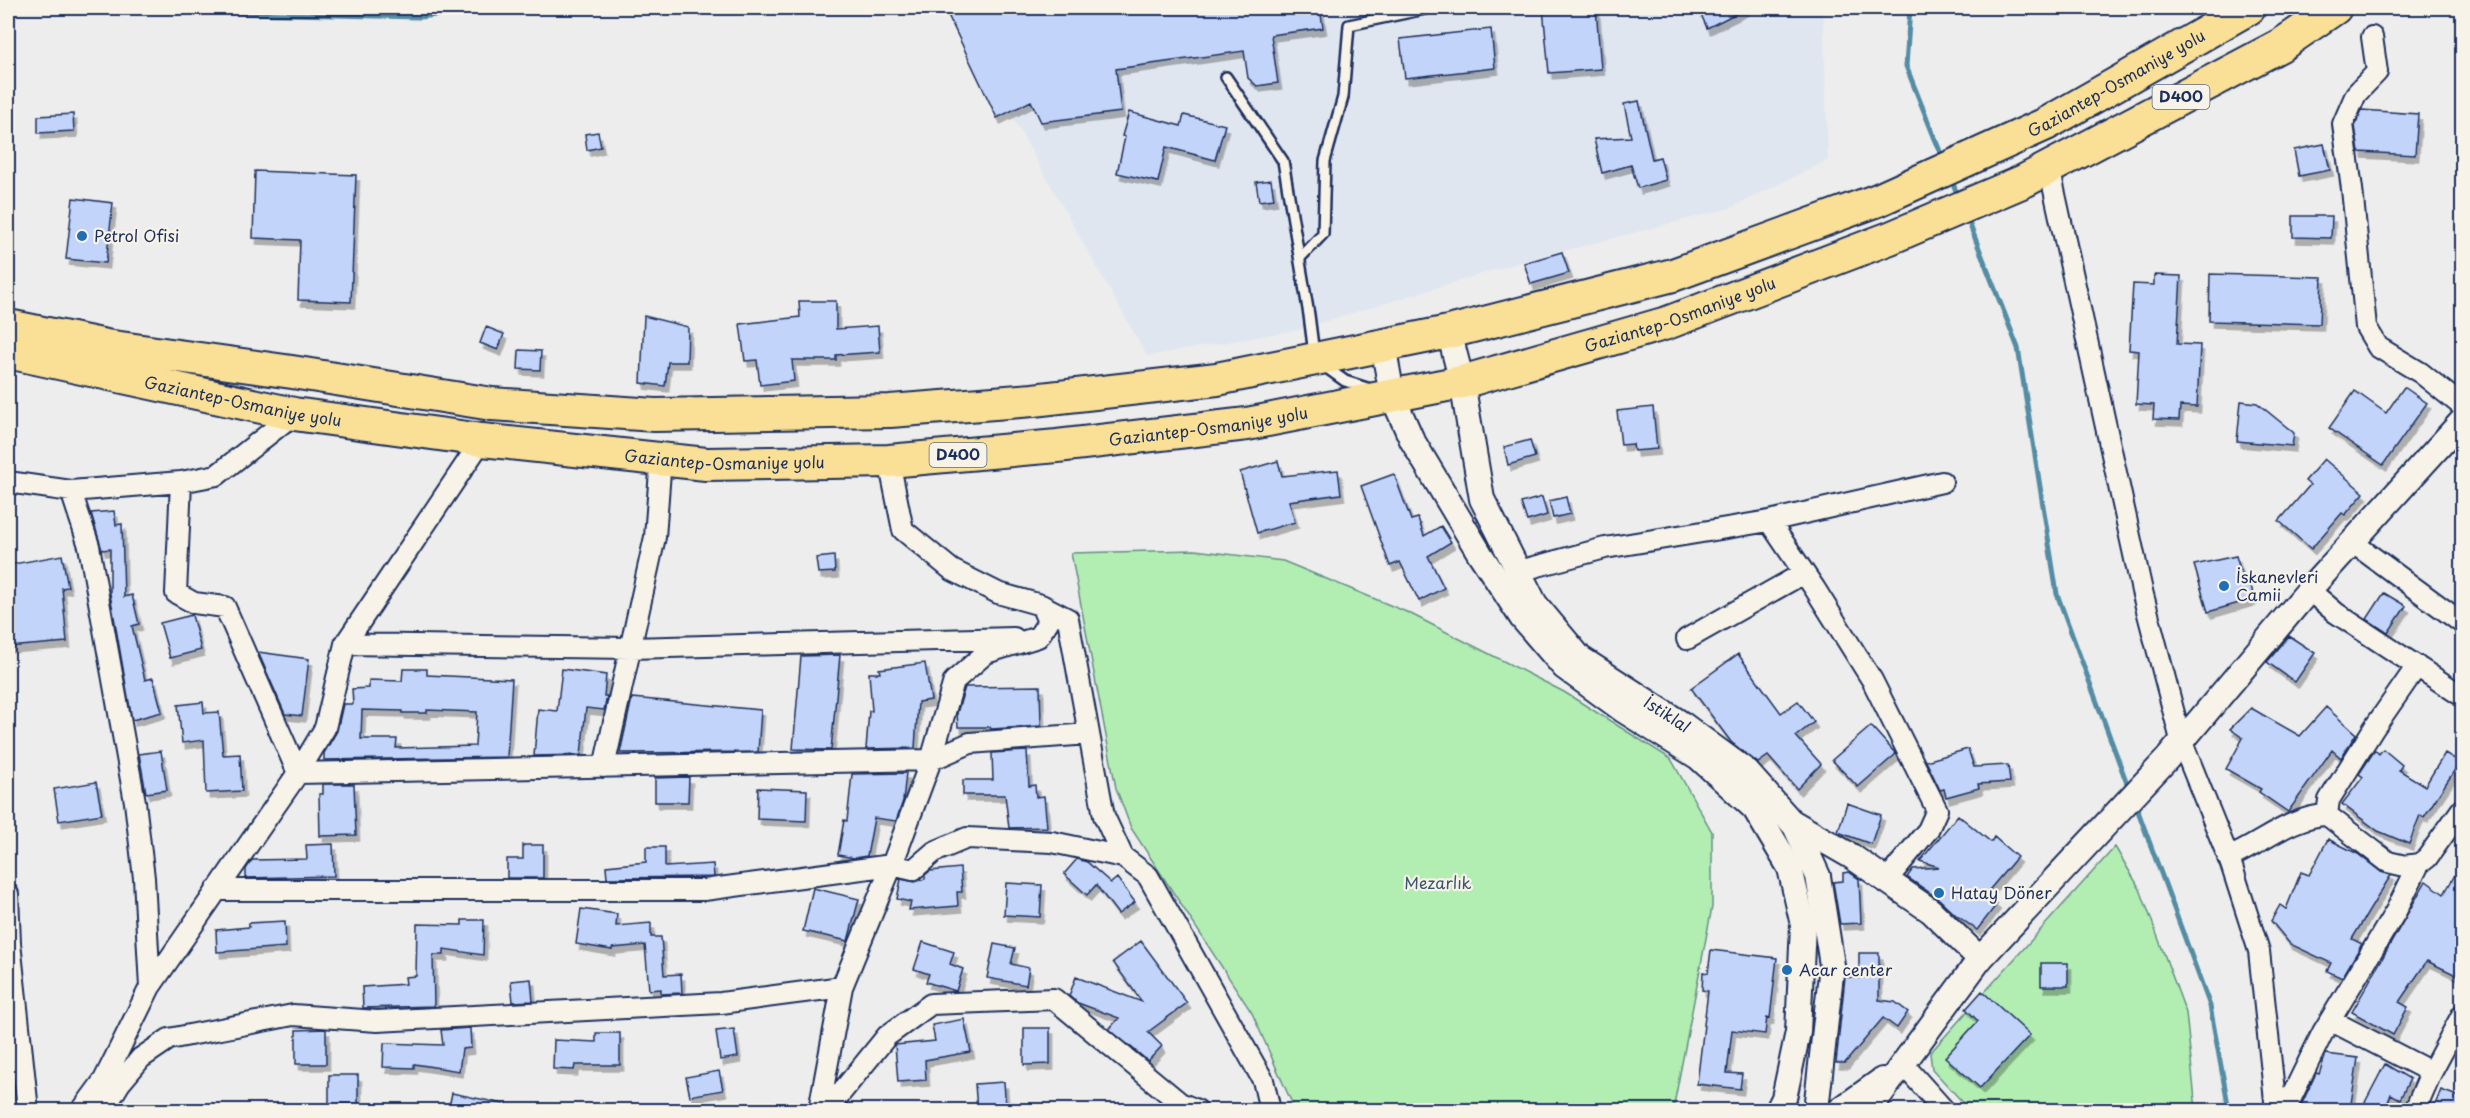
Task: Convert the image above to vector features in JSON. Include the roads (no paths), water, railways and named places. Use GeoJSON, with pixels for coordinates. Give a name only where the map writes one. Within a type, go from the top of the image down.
{"type":"FeatureCollection","features":[{"type":"Feature","properties":{"kind":"highway","name":"Gaziantep-Osmaniye yolu"},"geometry":{"type":"LineString","coordinates":[[8,326],[96,345],[292,372],[492,404],[655,415],[890,411],[1033,400],[1217,379],[1449,332],[1531,313],[1673,274],[1878,200],[2046,124],[2249,8]]}},
{"type":"Feature","properties":{"kind":"highway","name":"Gaziantep-Osmaniye yolu"},"geometry":{"type":"LineString","coordinates":[[8,352],[294,414],[482,440],[706,464],[889,461],[1057,446],[1247,424],[1462,382],[1667,323],[1890,238],[2036,174],[2281,45],[2335,8]]}},
{"type":"Feature","properties":{"kind":"street"},"geometry":{"type":"LineString","coordinates":[[2372,37],[2377,72],[2356,94],[2343,124],[2366,327],[2379,346],[2421,373],[2463,406]]}},
{"type":"Feature","properties":{"kind":"street"},"geometry":{"type":"LineString","coordinates":[[2036,174],[2181,740],[2228,858],[2259,951],[2277,1110]]}},
{"type":"Feature","properties":{"kind":"street","name":"İstiklal"},"geometry":{"type":"LineString","coordinates":[[1449,332],[1462,382],[1482,499],[1535,604],[1580,658],[1682,724],[1746,771],[1792,822],[1818,876],[1832,965],[1816,1110]]}},
{"type":"Feature","properties":{"kind":"street"},"geometry":{"type":"LineString","coordinates":[[1383,345],[1392,395],[1412,440],[1480,554],[1529,626],[1564,667],[1623,710],[1698,757],[1755,809],[1790,868],[1803,926],[1798,1032],[1784,1098],[1778,1110]]}},
{"type":"Feature","properties":{"kind":"street"},"geometry":{"type":"LineString","coordinates":[[8,482],[71,491],[181,482],[217,475],[294,414]]}},
{"type":"Feature","properties":{"kind":"street"},"geometry":{"type":"LineString","coordinates":[[1869,1110],[1980,959],[2166,759],[2309,590],[2463,421]]}},
{"type":"Feature","properties":{"kind":"street"},"geometry":{"type":"LineString","coordinates":[[82,1110],[104,1080],[150,987],[298,773],[325,728],[345,644],[482,440]]}},
{"type":"Feature","properties":{"kind":"street"},"geometry":{"type":"LineString","coordinates":[[604,767],[655,537],[661,458]]}},
{"type":"Feature","properties":{"kind":"street"},"geometry":{"type":"LineString","coordinates":[[889,461],[903,530],[952,570],[998,593],[1041,605],[1068,619],[1104,816],[1123,857]]}},
{"type":"Feature","properties":{"kind":"street"},"geometry":{"type":"LineString","coordinates":[[181,482],[176,592],[194,603],[225,607],[298,773]]}},
{"type":"Feature","properties":{"kind":"street"},"geometry":{"type":"LineString","coordinates":[[1519,571],[1605,548],[1769,521],[1942,482]]}},
{"type":"Feature","properties":{"kind":"street"},"geometry":{"type":"LineString","coordinates":[[71,491],[89,546],[135,802],[144,878],[150,987]]}},
{"type":"Feature","properties":{"kind":"street"},"geometry":{"type":"LineString","coordinates":[[1769,521],[1872,680],[1937,810],[1928,830],[1886,881]]}},
{"type":"Feature","properties":{"kind":"street"},"geometry":{"type":"LineString","coordinates":[[2352,543],[2463,623]]}},
{"type":"Feature","properties":{"kind":"street"},"geometry":{"type":"LineString","coordinates":[[1687,639],[1804,573]]}},
{"type":"Feature","properties":{"kind":"street"},"geometry":{"type":"LineString","coordinates":[[2309,590],[2336,613],[2463,696]]}},
{"type":"Feature","properties":{"kind":"street"},"geometry":{"type":"LineString","coordinates":[[819,1110],[842,987],[931,760],[954,681],[986,653],[1038,637],[1048,622],[1041,605]]}},
{"type":"Feature","properties":{"kind":"street"},"geometry":{"type":"LineString","coordinates":[[345,644],[631,648],[1038,637]]}},
{"type":"Feature","properties":{"kind":"street"},"geometry":{"type":"LineString","coordinates":[[2327,815],[2329,800],[2374,728],[2417,666]]}},
{"type":"Feature","properties":{"kind":"street"},"geometry":{"type":"LineString","coordinates":[[298,773],[931,760],[970,743],[1089,734]]}},
{"type":"Feature","properties":{"kind":"street"},"geometry":{"type":"LineString","coordinates":[[2285,1110],[2330,1020],[2396,911],[2419,864],[2434,850],[2463,808]]}},
{"type":"Feature","properties":{"kind":"street"},"geometry":{"type":"LineString","coordinates":[[2228,858],[2290,827],[2317,816],[2327,815],[2388,862],[2405,866],[2419,864]]}},
{"type":"Feature","properties":{"kind":"street"},"geometry":{"type":"LineString","coordinates":[[1792,822],[1851,856],[1931,911],[1980,959]]}},
{"type":"Feature","properties":{"kind":"street"},"geometry":{"type":"LineString","coordinates":[[216,890],[704,890],[891,865],[913,870],[934,852],[967,838],[1052,842],[1123,857],[1148,876],[1263,1080],[1270,1110]]}},
{"type":"Feature","properties":{"kind":"street"},"geometry":{"type":"LineString","coordinates":[[8,894],[10,943],[28,1110]]}},
{"type":"Feature","properties":{"kind":"street"},"geometry":{"type":"LineString","coordinates":[[100,1110],[106,1106],[120,1083],[141,1058],[169,1039],[293,1015],[377,1021],[721,1003],[842,987]]}},
{"type":"Feature","properties":{"kind":"street"},"geometry":{"type":"LineString","coordinates":[[827,1110],[887,1036],[931,1004],[1054,999],[1180,1103],[1197,1110]]}},
{"type":"Feature","properties":{"kind":"street"},"geometry":{"type":"LineString","coordinates":[[2415,1110],[2432,1072],[2463,1016]]}},
{"type":"Feature","properties":{"kind":"street"},"geometry":{"type":"LineString","coordinates":[[2330,1020],[2432,1072]]}},
{"type":"Feature","properties":{"kind":"street"},"geometry":{"type":"LineString","coordinates":[[1840,1110],[1875,1086],[1902,1063]]}},
{"type":"Feature","properties":{"kind":"street"},"geometry":{"type":"LineString","coordinates":[[1902,1063],[1944,1110]]}},
{"type":"Feature","properties":{"kind":"lane"},"geometry":{"type":"LineString","coordinates":[[1300,258],[1323,234],[1325,161],[1343,97],[1349,25],[1430,8]]}},
{"type":"Feature","properties":{"kind":"lane"},"geometry":{"type":"LineString","coordinates":[[1226,77],[1283,161],[1314,359],[1345,381],[1392,395]]}},
{"type":"Feature","properties":{"kind":"waterway"},"geometry":{"type":"LineString","coordinates":[[32,8],[420,17],[492,8]]}},
{"type":"Feature","properties":{"kind":"waterway"},"geometry":{"type":"LineString","coordinates":[[1910,8],[1906,66],[1943,159]]}},
{"type":"Feature","properties":{"kind":"waterway"},"geometry":{"type":"LineString","coordinates":[[1951,179],[1959,198]]}},
{"type":"Feature","properties":{"kind":"waterway"},"geometry":{"type":"LineString","coordinates":[[1966,215],[2018,348],[2057,594],[2129,789]]}},
{"type":"Feature","properties":{"kind":"waterway"},"geometry":{"type":"LineString","coordinates":[[2135,803],[2210,1006],[2229,1110]]}},
{"type":"Feature","properties":{"kind":"place","name":"Petrol Ofisi"},"geometry":{"type":"Point","coordinates":[82,236]}},
{"type":"Feature","properties":{"kind":"place","name":"İskanevleri Camii"},"geometry":{"type":"Point","coordinates":[2224,586]}},
{"type":"Feature","properties":{"kind":"place","name":"Hatay Döner"},"geometry":{"type":"Point","coordinates":[1939,893]}},
{"type":"Feature","properties":{"kind":"place","name":"Acar center"},"geometry":{"type":"Point","coordinates":[1787,970]}},
{"type":"Feature","properties":{"kind":"park label","name":"Mezarlık"},"geometry":{"type":"Point","coordinates":[1438,883]}}]}
